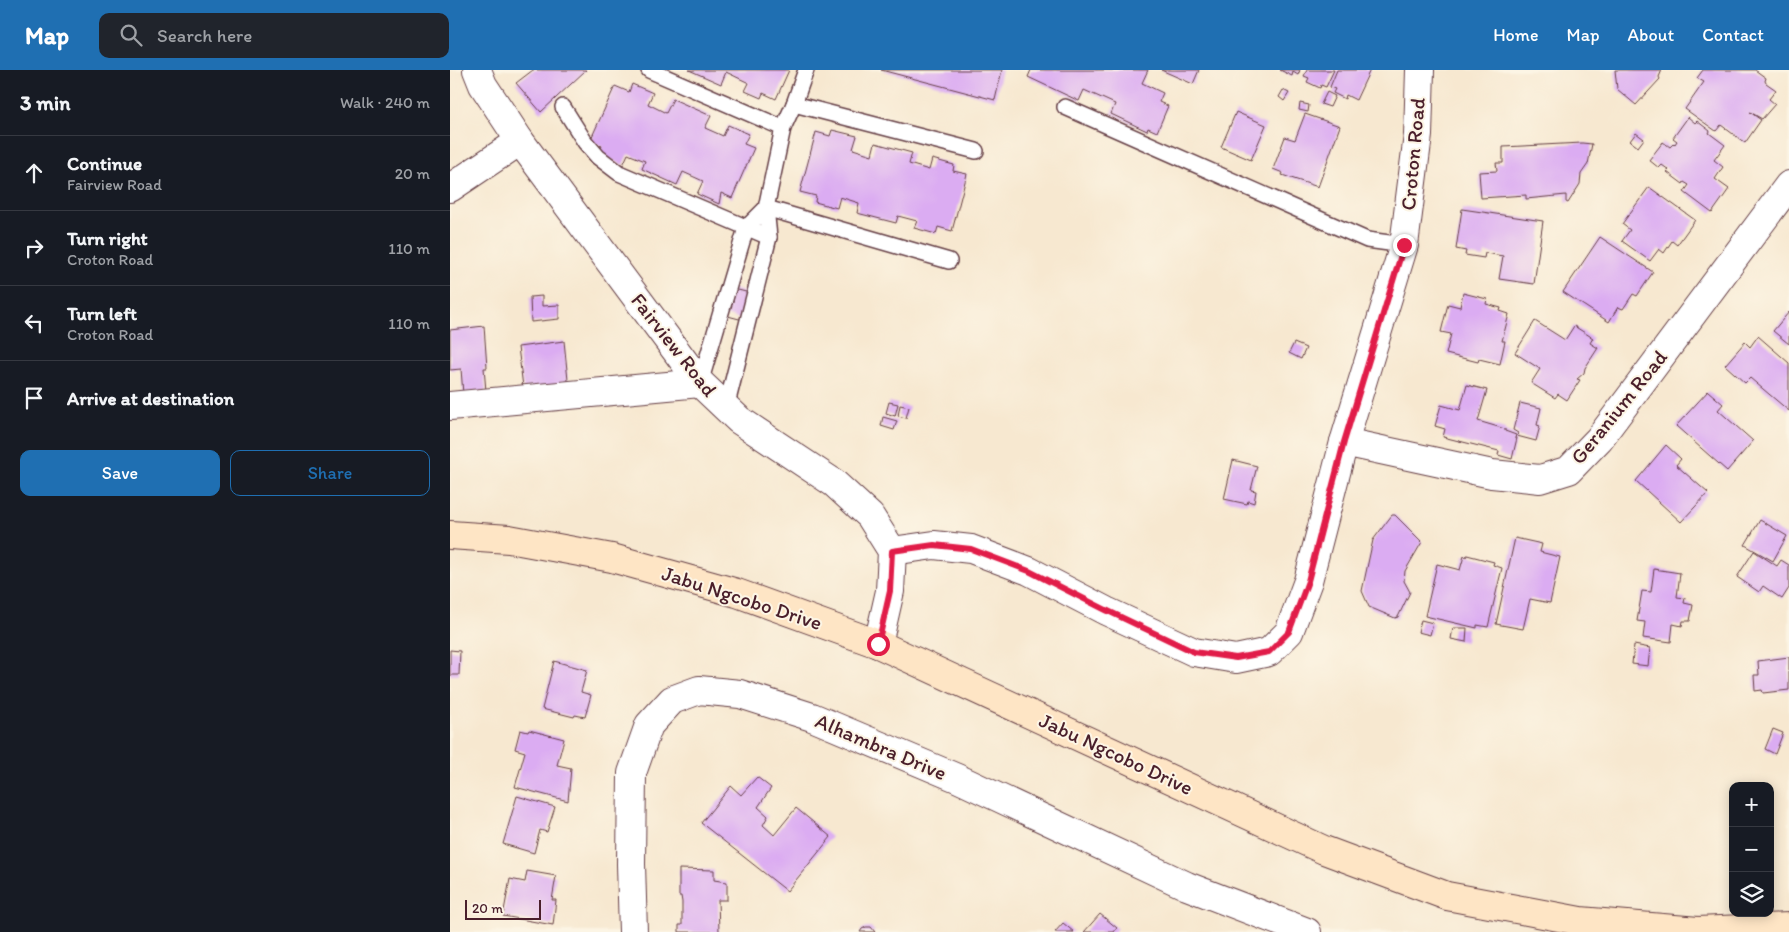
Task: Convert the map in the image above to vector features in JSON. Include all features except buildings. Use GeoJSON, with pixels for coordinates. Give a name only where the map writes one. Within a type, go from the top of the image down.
{"type":"FeatureCollection","features":[{"type":"Feature","properties":{"kind":"main road","name":"Jabu Ngcobo Drive"},"geometry":{"type":"LineString","coordinates":[[450,535],[509,539],[612,558],[737,593],[878,644],[1324,850],[1447,896],[1580,921],[1698,930],[1789,927]]}},
{"type":"Feature","properties":{"kind":"street","name":"Fairview Road"},"geometry":{"type":"LineString","coordinates":[[477,70],[483,85],[520,141],[700,383],[739,420],[834,483],[870,516],[892,551]]}},
{"type":"Feature","properties":{"kind":"street","name":"Croton Road"},"geometry":{"type":"LineString","coordinates":[[892,551],[934,545],[971,549],[1029,571],[1194,652],[1236,658],[1269,652],[1289,632],[1308,581],[1344,442],[1404,245],[1418,135],[1420,70]]}},
{"type":"Feature","properties":{"kind":"street"},"geometry":{"type":"LineString","coordinates":[[450,188],[520,141]]}},
{"type":"Feature","properties":{"kind":"street","name":"Geranium Road"},"geometry":{"type":"LineString","coordinates":[[1344,442],[1492,474],[1540,479],[1569,470],[1599,439],[1789,185]]}},
{"type":"Feature","properties":{"kind":"street"},"geometry":{"type":"LineString","coordinates":[[450,406],[700,383]]}},
{"type":"Feature","properties":{"kind":"street"},"geometry":{"type":"LineString","coordinates":[[878,644],[890,591],[892,551]]}},
{"type":"Feature","properties":{"kind":"street","name":"Alhambra Drive"},"geometry":{"type":"LineString","coordinates":[[633,932],[631,864],[632,773],[649,725],[672,700],[699,690],[740,694],[812,718],[957,778],[1187,886],[1307,932]]}},
{"type":"Feature","properties":{"kind":"lane"},"geometry":{"type":"LineString","coordinates":[[649,70],[783,128]]}},
{"type":"Feature","properties":{"kind":"lane"},"geometry":{"type":"LineString","coordinates":[[726,408],[769,238],[766,208],[783,128],[806,70]]}},
{"type":"Feature","properties":{"kind":"lane"},"geometry":{"type":"LineString","coordinates":[[794,104],[976,151]]}},
{"type":"Feature","properties":{"kind":"lane"},"geometry":{"type":"LineString","coordinates":[[564,107],[585,142],[598,157],[619,173],[769,238]]}},
{"type":"Feature","properties":{"kind":"lane"},"geometry":{"type":"LineString","coordinates":[[1065,107],[1367,240],[1404,245]]}},
{"type":"Feature","properties":{"kind":"lane"},"geometry":{"type":"LineString","coordinates":[[700,383],[746,228],[766,208]]}},
{"type":"Feature","properties":{"kind":"lane"},"geometry":{"type":"LineString","coordinates":[[766,208],[949,261]]}},
{"type":"Feature","properties":{"kind":"route"},"geometry":{"type":"LineString","coordinates":[[878,644],[890,591],[892,551],[934,545],[971,549],[1029,571],[1194,652],[1236,658],[1269,652],[1289,632],[1308,581],[1344,442],[1404,245]]}}]}
